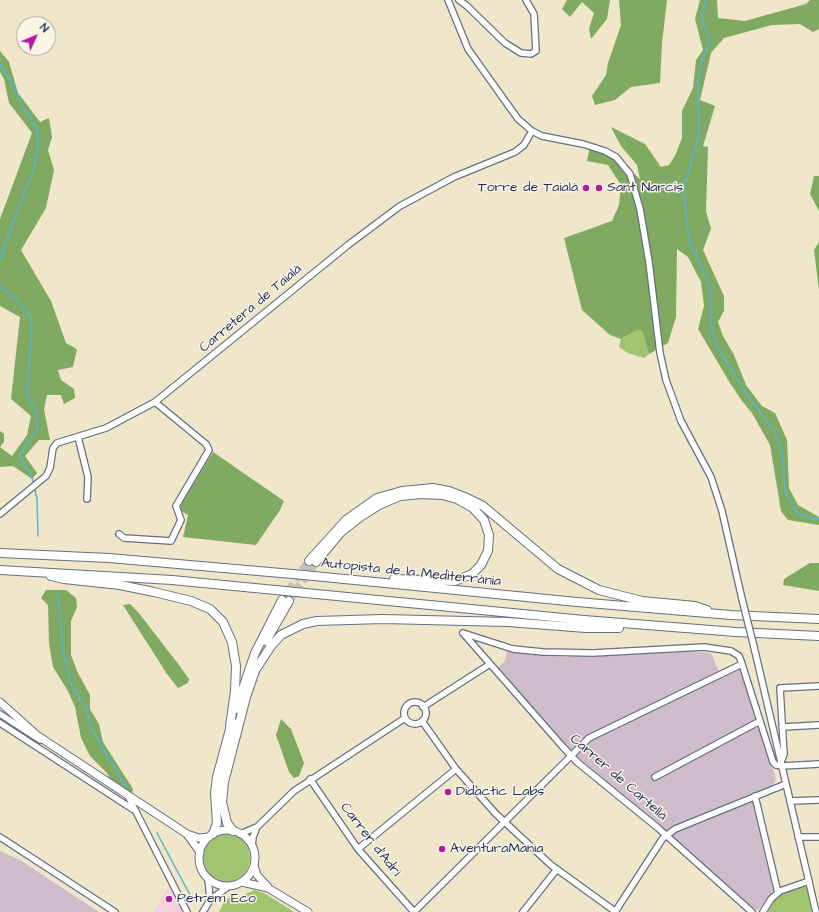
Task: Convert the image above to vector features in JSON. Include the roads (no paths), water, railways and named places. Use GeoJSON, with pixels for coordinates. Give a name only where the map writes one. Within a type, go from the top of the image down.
{"type":"FeatureCollection","features":[{"type":"Feature","properties":{"kind":"highway"},"geometry":{"type":"LineString","coordinates":[[340,578],[446,582],[464,579],[477,570],[488,551],[489,542],[487,527],[484,520],[473,508],[457,499],[442,495],[422,494],[400,496],[379,505],[360,517],[341,532],[313,561],[346,520],[372,501],[392,493],[416,488],[433,488],[449,491],[480,504],[558,569],[599,590],[642,601],[695,606],[719,614]]}},
{"type":"Feature","properties":{"kind":"highway","name":"Autopista de la Mediterrània"},"geometry":{"type":"LineString","coordinates":[[0,553],[109,558],[340,578],[577,602],[719,614],[819,619]]}},
{"type":"Feature","properties":{"kind":"highway","name":"Autopista de la Mediterrània"},"geometry":{"type":"LineString","coordinates":[[0,570],[172,580],[678,628],[819,636]]}},
{"type":"Feature","properties":{"kind":"highway"},"geometry":{"type":"LineString","coordinates":[[30,572],[64,580],[120,585],[191,601],[210,609],[223,622],[232,642],[236,666],[235,691],[230,726]]}},
{"type":"Feature","properties":{"kind":"highway"},"geometry":{"type":"LineString","coordinates":[[211,835],[217,823],[215,793],[217,777],[230,726],[255,653],[285,601],[263,648],[224,782],[223,806],[227,823],[236,832]]}},
{"type":"Feature","properties":{"kind":"highway"},"geometry":{"type":"LineString","coordinates":[[256,670],[271,646],[281,635],[303,624],[317,621],[383,619],[508,622],[586,628],[678,628]]}},
{"type":"Feature","properties":{"kind":"main road"},"geometry":{"type":"LineString","coordinates":[[0,702],[25,726],[53,747],[186,834],[199,838],[222,831],[236,832],[246,838],[252,847],[255,857],[254,866],[249,875],[242,882],[229,886],[217,884],[208,878],[200,866],[200,852],[204,842],[211,835]]}},
{"type":"Feature","properties":{"kind":"main road"},"geometry":{"type":"LineString","coordinates":[[186,834],[200,852]]}},
{"type":"Feature","properties":{"kind":"main road"},"geometry":{"type":"LineString","coordinates":[[254,866],[257,875],[268,888]]}},
{"type":"Feature","properties":{"kind":"main road"},"geometry":{"type":"LineString","coordinates":[[242,882],[268,888],[308,912]]}},
{"type":"Feature","properties":{"kind":"street"},"geometry":{"type":"LineString","coordinates":[[448,0],[463,40],[474,59],[514,115],[532,131],[548,138],[584,144],[605,151],[616,157],[630,174],[644,234],[660,354],[666,380],[681,421],[708,470],[715,488],[816,912]]}},
{"type":"Feature","properties":{"kind":"street"},"geometry":{"type":"LineString","coordinates":[[452,8],[458,0],[467,6],[505,43],[521,53],[531,54],[536,51],[534,14],[526,0]]}},
{"type":"Feature","properties":{"kind":"street","name":"Carretera de Taialà"},"geometry":{"type":"LineString","coordinates":[[0,514],[46,476],[49,470],[52,452],[55,445],[106,428],[155,402],[172,390],[348,245],[400,206],[454,177],[515,152],[524,145],[532,131]]}},
{"type":"Feature","properties":{"kind":"street"},"geometry":{"type":"LineString","coordinates":[[118,534],[124,538],[171,541],[181,520],[176,506],[209,450],[206,444],[155,402]]}},
{"type":"Feature","properties":{"kind":"street"},"geometry":{"type":"LineString","coordinates":[[78,437],[88,477],[87,499]]}},
{"type":"Feature","properties":{"kind":"street","name":"Carrer de Cartellà"},"geometry":{"type":"LineString","coordinates":[[742,663],[739,656],[731,651],[704,647],[593,653],[542,652],[513,649],[463,633],[571,755],[667,836],[752,912]]}},
{"type":"Feature","properties":{"kind":"street"},"geometry":{"type":"LineString","coordinates":[[414,912],[589,738],[742,663],[773,762],[776,765],[819,764]]}},
{"type":"Feature","properties":{"kind":"street"},"geometry":{"type":"LineString","coordinates":[[423,706],[490,664]]}},
{"type":"Feature","properties":{"kind":"street"},"geometry":{"type":"LineString","coordinates":[[781,764],[784,754],[780,688],[819,686]]}},
{"type":"Feature","properties":{"kind":"street"},"geometry":{"type":"LineString","coordinates":[[414,702],[423,706],[426,716],[422,721],[413,724],[405,718],[404,711],[407,705],[414,702]]}},
{"type":"Feature","properties":{"kind":"street"},"geometry":{"type":"LineString","coordinates":[[0,714],[34,737],[53,747]]}},
{"type":"Feature","properties":{"kind":"street"},"geometry":{"type":"LineString","coordinates":[[252,847],[252,837],[257,827],[276,806],[310,779],[405,718]]}},
{"type":"Feature","properties":{"kind":"street"},"geometry":{"type":"LineString","coordinates":[[422,721],[456,769],[504,822],[557,869],[616,912],[663,838],[680,826],[786,784]]}},
{"type":"Feature","properties":{"kind":"street"},"geometry":{"type":"LineString","coordinates":[[655,777],[760,721]]}},
{"type":"Feature","properties":{"kind":"street"},"geometry":{"type":"LineString","coordinates":[[0,723],[134,810]]}},
{"type":"Feature","properties":{"kind":"street"},"geometry":{"type":"LineString","coordinates":[[782,727],[819,725]]}},
{"type":"Feature","properties":{"kind":"street"},"geometry":{"type":"LineString","coordinates":[[358,849],[456,769]]}},
{"type":"Feature","properties":{"kind":"street","name":"Carrer d'Adri"},"geometry":{"type":"LineString","coordinates":[[310,779],[355,842],[358,849],[414,912]]}},
{"type":"Feature","properties":{"kind":"street"},"geometry":{"type":"LineString","coordinates":[[128,796],[187,912]]}},
{"type":"Feature","properties":{"kind":"street"},"geometry":{"type":"LineString","coordinates":[[755,796],[778,893]]}},
{"type":"Feature","properties":{"kind":"street"},"geometry":{"type":"LineString","coordinates":[[790,801],[819,800]]}},
{"type":"Feature","properties":{"kind":"street"},"geometry":{"type":"LineString","coordinates":[[236,832],[257,827]]}},
{"type":"Feature","properties":{"kind":"street"},"geometry":{"type":"LineString","coordinates":[[0,837],[115,912]]}},
{"type":"Feature","properties":{"kind":"street"},"geometry":{"type":"LineString","coordinates":[[798,837],[819,837]]}},
{"type":"Feature","properties":{"kind":"street"},"geometry":{"type":"LineString","coordinates":[[523,912],[557,869]]}},
{"type":"Feature","properties":{"kind":"street"},"geometry":{"type":"LineString","coordinates":[[208,878],[210,900]]}},
{"type":"Feature","properties":{"kind":"street"},"geometry":{"type":"LineString","coordinates":[[764,912],[778,893],[785,888],[809,881]]}},
{"type":"Feature","properties":{"kind":"street"},"geometry":{"type":"LineString","coordinates":[[203,912],[210,900],[229,886]]}},
{"type":"Feature","properties":{"kind":"waterway"},"geometry":{"type":"LineString","coordinates":[[706,0],[702,19],[710,42],[703,58],[698,80],[699,134],[684,188],[685,209],[690,243],[710,286],[711,327],[717,346],[744,390],[775,433],[783,457],[785,492],[796,512],[813,519],[819,518]]}},
{"type":"Feature","properties":{"kind":"waterway"},"geometry":{"type":"LineString","coordinates":[[0,64],[22,105],[37,128],[38,147],[34,169],[0,260]]}},
{"type":"Feature","properties":{"kind":"waterway"},"geometry":{"type":"LineString","coordinates":[[0,286],[17,301],[30,316],[32,328],[27,394],[36,413],[37,430],[20,454],[22,462],[31,475],[34,484]]}},
{"type":"Feature","properties":{"kind":"waterway"},"geometry":{"type":"LineString","coordinates":[[34,487],[37,498],[38,536]]}},
{"type":"Feature","properties":{"kind":"waterway"},"geometry":{"type":"LineString","coordinates":[[58,595],[63,651],[71,684],[85,706],[91,728],[126,787]]}},
{"type":"Feature","properties":{"kind":"waterway"},"geometry":{"type":"LineString","coordinates":[[157,833],[190,895]]}},
{"type":"Feature","properties":{"kind":"tunnel"},"geometry":{"type":"LineString","coordinates":[[282,600],[309,561]]}},
{"type":"Feature","properties":{"kind":"tunnel"},"geometry":{"type":"LineString","coordinates":[[289,601],[316,562]]}},
{"type":"Feature","properties":{"kind":"place","name":"Torre de Taialà"},"geometry":{"type":"Point","coordinates":[586,188]}},
{"type":"Feature","properties":{"kind":"place","name":"Sant Narcís"},"geometry":{"type":"Point","coordinates":[599,188]}},
{"type":"Feature","properties":{"kind":"place","name":"Didactic Labs"},"geometry":{"type":"Point","coordinates":[448,792]}},
{"type":"Feature","properties":{"kind":"place","name":"AventuraMania"},"geometry":{"type":"Point","coordinates":[442,849]}},
{"type":"Feature","properties":{"kind":"place","name":"Petrem Eco"},"geometry":{"type":"Point","coordinates":[169,899]}}]}
